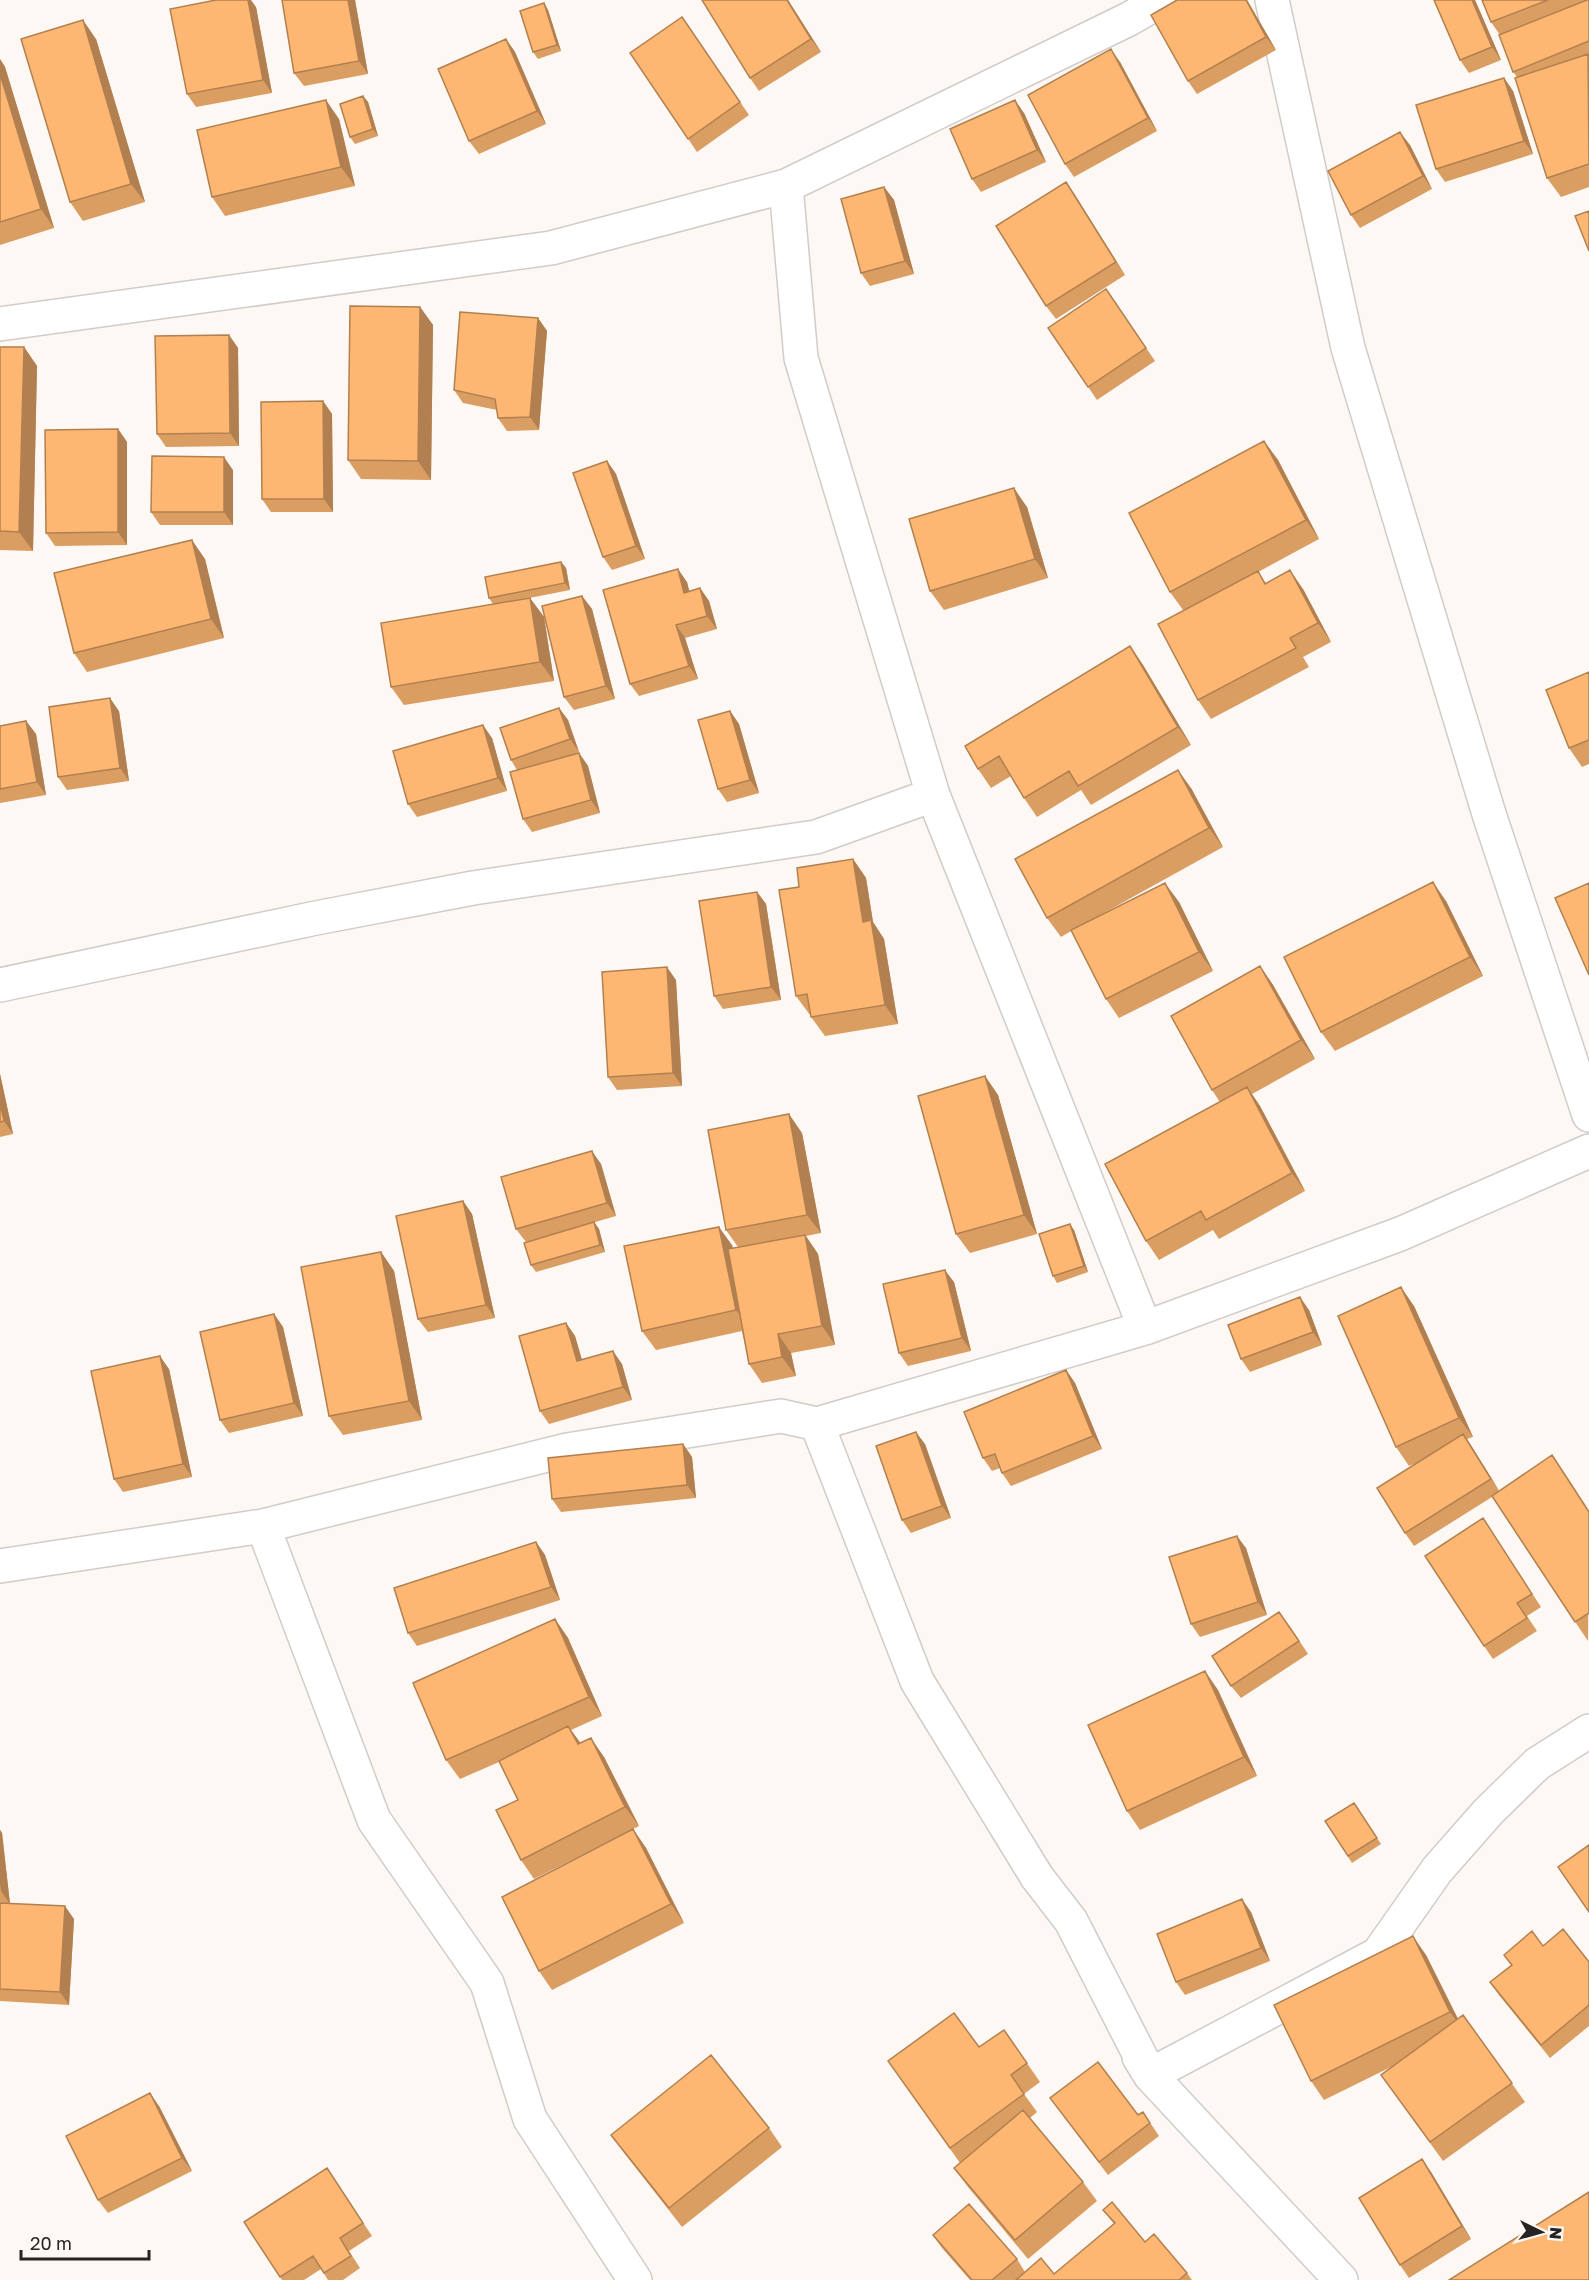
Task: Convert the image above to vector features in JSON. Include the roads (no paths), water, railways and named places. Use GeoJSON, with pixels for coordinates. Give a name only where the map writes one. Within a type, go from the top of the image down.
{"type":"FeatureCollection","features":[{"type":"Feature","properties":{"kind":"street"},"geometry":{"type":"LineString","coordinates":[[0,324],[551,248],[786,186],[1129,19],[1162,0]]}},
{"type":"Feature","properties":{"kind":"street"},"geometry":{"type":"LineString","coordinates":[[1272,0],[1348,348],[1489,814],[1589,1115]]}},
{"type":"Feature","properties":{"kind":"street"},"geometry":{"type":"LineString","coordinates":[[786,186],[801,358],[933,795],[1145,1328]]}},
{"type":"Feature","properties":{"kind":"street"},"geometry":{"type":"LineString","coordinates":[[0,985],[316,918],[473,888],[816,837],[933,795]]}},
{"type":"Feature","properties":{"kind":"street"},"geometry":{"type":"LineString","coordinates":[[0,1566],[263,1526],[567,1450],[781,1416],[817,1424],[1145,1328],[1400,1234],[1589,1151]]}},
{"type":"Feature","properties":{"kind":"street"},"geometry":{"type":"LineString","coordinates":[[817,1424],[917,1681],[1037,1877],[1071,1921],[1150,2075],[1341,2280]]}},
{"type":"Feature","properties":{"kind":"street"},"geometry":{"type":"LineString","coordinates":[[263,1526],[374,1820],[487,1983],[530,2119],[635,2280]]}},
{"type":"Feature","properties":{"kind":"street"},"geometry":{"type":"LineString","coordinates":[[1150,2075],[1378,1954],[1437,1870],[1488,1812],[1537,1764],[1589,1731]]}}]}
